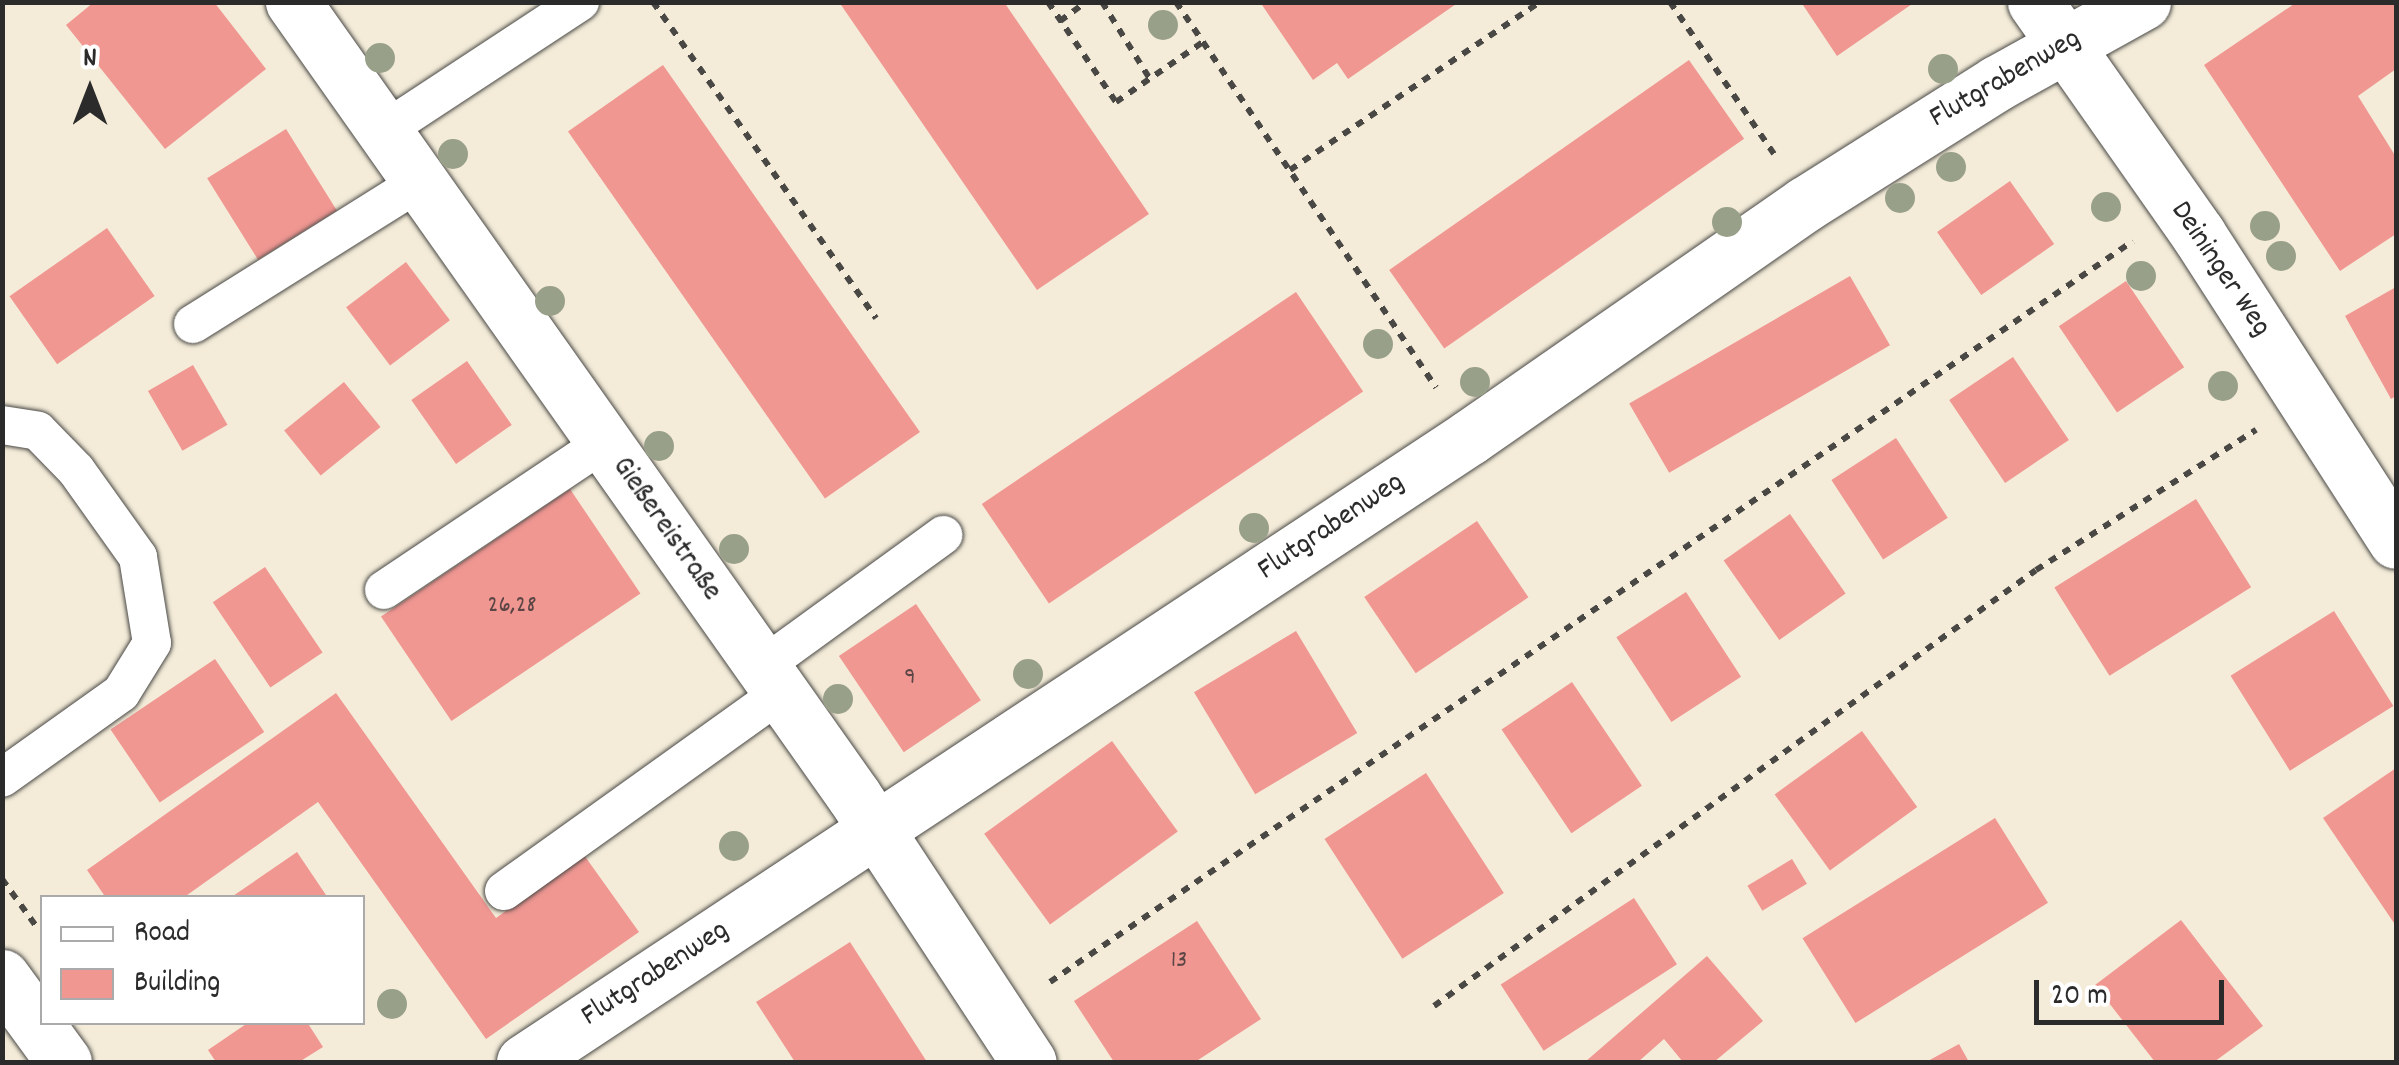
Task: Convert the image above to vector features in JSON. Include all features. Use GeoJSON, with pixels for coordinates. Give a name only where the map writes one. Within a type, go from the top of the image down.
{"type":"FeatureCollection","features":[{"type":"Feature","properties":{"kind":"street","name":"Gießereistraße"},"geometry":{"type":"LineString","coordinates":[[294,2],[877,830],[1029,1062]]}},
{"type":"Feature","properties":{"kind":"street","name":"Flutgrabenweg"},"geometry":{"type":"LineString","coordinates":[[524,1062],[1470,437],[1805,204],[2049,24],[2143,2]]}},
{"type":"Feature","properties":{"kind":"street","name":"Deininger Weg"},"geometry":{"type":"LineString","coordinates":[[2049,24],[2179,209],[2396,542]]}},
{"type":"Feature","properties":{"kind":"street"},"geometry":{"type":"LineString","coordinates":[[2,977],[64,1062]]}},
{"type":"Feature","properties":{"kind":"lane"},"geometry":{"type":"LineString","coordinates":[[382,132],[580,2]]}},
{"type":"Feature","properties":{"kind":"lane"},"geometry":{"type":"LineString","coordinates":[[193,324],[418,183]]}},
{"type":"Feature","properties":{"kind":"lane"},"geometry":{"type":"LineString","coordinates":[[2,425],[38,432],[76,470],[138,557],[152,643],[121,693],[2,778]]}},
{"type":"Feature","properties":{"kind":"lane"},"geometry":{"type":"LineString","coordinates":[[384,590],[604,443]]}},
{"type":"Feature","properties":{"kind":"lane"},"geometry":{"type":"LineString","coordinates":[[504,891],[772,680],[942,535]]}},
{"type":"Feature","properties":{"kind":"path"},"geometry":{"type":"LineString","coordinates":[[653,2],[876,318]]}},
{"type":"Feature","properties":{"kind":"path"},"geometry":{"type":"LineString","coordinates":[[1048,2],[1116,102],[1203,42]]}},
{"type":"Feature","properties":{"kind":"path"},"geometry":{"type":"LineString","coordinates":[[1060,21],[1086,2]]}},
{"type":"Feature","properties":{"kind":"path"},"geometry":{"type":"LineString","coordinates":[[1102,2],[1150,78]]}},
{"type":"Feature","properties":{"kind":"path"},"geometry":{"type":"LineString","coordinates":[[1176,2],[1470,437]]}},
{"type":"Feature","properties":{"kind":"path"},"geometry":{"type":"LineString","coordinates":[[1290,170],[1540,2]]}},
{"type":"Feature","properties":{"kind":"path"},"geometry":{"type":"LineString","coordinates":[[1670,2],[1805,204]]}},
{"type":"Feature","properties":{"kind":"path"},"geometry":{"type":"LineString","coordinates":[[1000,1017],[2179,209]]}},
{"type":"Feature","properties":{"kind":"path"},"geometry":{"type":"LineString","coordinates":[[1434,1006],[2036,570],[2303,400]]}},
{"type":"Feature","properties":{"kind":"path"},"geometry":{"type":"LineString","coordinates":[[2,880],[40,932]]}},
{"type":"Feature","properties":{"kind":"building"},"geometry":{"type":"Polygon","coordinates":[[[94,2],[214,2],[266,69],[165,149],[66,25],[94,2]]]}},
{"type":"Feature","properties":{"kind":"building"},"geometry":{"type":"Polygon","coordinates":[[[839,2],[1004,2],[1149,214],[1037,290],[839,2]]]}},
{"type":"Feature","properties":{"kind":"building"},"geometry":{"type":"Polygon","coordinates":[[[1260,2],[1459,2],[1348,79],[1337,63],[1313,80],[1260,2]]]}},
{"type":"Feature","properties":{"kind":"building"},"geometry":{"type":"Polygon","coordinates":[[[1801,2],[1915,2],[1837,56],[1801,2]]]}},
{"type":"Feature","properties":{"kind":"building"},"geometry":{"type":"Polygon","coordinates":[[[2297,2],[2396,2],[2396,69],[2358,96],[2396,157],[2396,234],[2340,271],[2204,65],[2297,2]]]}},
{"type":"Feature","properties":{"kind":"building"},"geometry":{"type":"Polygon","coordinates":[[[1689,60],[1744,139],[1444,349],[1389,270],[1689,60]]]}},
{"type":"Feature","properties":{"kind":"building"},"geometry":{"type":"Polygon","coordinates":[[[663,65],[920,432],[825,499],[568,132],[663,65]]]}},
{"type":"Feature","properties":{"kind":"building"},"geometry":{"type":"Polygon","coordinates":[[[286,129],[337,210],[258,260],[207,178],[286,129]]]}},
{"type":"Feature","properties":{"kind":"building"},"geometry":{"type":"Polygon","coordinates":[[[2010,181],[2054,244],[1981,295],[1937,232],[2010,181]]]}},
{"type":"Feature","properties":{"kind":"building"},"geometry":{"type":"Polygon","coordinates":[[[107,228],[155,296],[57,364],[10,296],[107,228]]]}},
{"type":"Feature","properties":{"kind":"building"},"geometry":{"type":"Polygon","coordinates":[[[406,262],[450,320],[390,365],[346,307],[406,262]]]}},
{"type":"Feature","properties":{"kind":"building"},"geometry":{"type":"Polygon","coordinates":[[[1850,276],[1890,345],[1669,473],[1629,404],[1850,276]]]}},
{"type":"Feature","properties":{"kind":"building"},"geometry":{"type":"Polygon","coordinates":[[[2126,281],[2184,367],[2117,413],[2059,326],[2126,281]]]}},
{"type":"Feature","properties":{"kind":"building"},"geometry":{"type":"Polygon","coordinates":[[[2396,287],[2396,396],[2391,399],[2345,316],[2396,287]]]}},
{"type":"Feature","properties":{"kind":"building"},"geometry":{"type":"Polygon","coordinates":[[[1296,292],[1363,391],[1049,603],[982,504],[1296,292]]]}},
{"type":"Feature","properties":{"kind":"building"},"geometry":{"type":"Polygon","coordinates":[[[2013,357],[2069,440],[2005,483],[1949,400],[2013,357]]]}},
{"type":"Feature","properties":{"kind":"building"},"geometry":{"type":"Polygon","coordinates":[[[467,361],[512,425],[456,464],[411,400],[467,361]]]}},
{"type":"Feature","properties":{"kind":"building"},"geometry":{"type":"Polygon","coordinates":[[[193,365],[227,425],[182,451],[148,391],[193,365]]]}},
{"type":"Feature","properties":{"kind":"building"},"geometry":{"type":"Polygon","coordinates":[[[344,382],[381,427],[321,476],[284,430],[344,382]]]}},
{"type":"Feature","properties":{"kind":"building"},"geometry":{"type":"Polygon","coordinates":[[[1896,438],[1948,518],[1883,560],[1831,480],[1896,438]]]}},
{"type":"Feature","properties":{"kind":"building"},"geometry":{"type":"Polygon","coordinates":[[[570,489],[640,593],[451,721],[381,616],[570,489]]]}},
{"type":"Feature","properties":{"kind":"building"},"geometry":{"type":"Polygon","coordinates":[[[2196,499],[2251,587],[2109,676],[2054,587],[2196,499]]]}},
{"type":"Feature","properties":{"kind":"building"},"geometry":{"type":"Polygon","coordinates":[[[1790,514],[1846,593],[1779,640],[1724,560],[1790,514]]]}},
{"type":"Feature","properties":{"kind":"building"},"geometry":{"type":"Polygon","coordinates":[[[1477,521],[1528,597],[1416,673],[1364,597],[1477,521]]]}},
{"type":"Feature","properties":{"kind":"building"},"geometry":{"type":"Polygon","coordinates":[[[265,567],[323,652],[270,688],[213,602],[265,567]]]}},
{"type":"Feature","properties":{"kind":"building"},"geometry":{"type":"Polygon","coordinates":[[[1686,592],[1741,677],[1671,722],[1616,637],[1686,592]]]}},
{"type":"Feature","properties":{"kind":"building"},"geometry":{"type":"Polygon","coordinates":[[[916,604],[981,700],[904,752],[839,656],[916,604]]]}},
{"type":"Feature","properties":{"kind":"building"},"geometry":{"type":"Polygon","coordinates":[[[2334,611],[2393,706],[2290,771],[2231,676],[2334,611]]]}},
{"type":"Feature","properties":{"kind":"building"},"geometry":{"type":"Polygon","coordinates":[[[1296,631],[1357,733],[1255,794],[1194,692],[1296,631]]]}},
{"type":"Feature","properties":{"kind":"building"},"geometry":{"type":"Polygon","coordinates":[[[215,659],[264,732],[160,802],[111,729],[215,659]]]}},
{"type":"Feature","properties":{"kind":"building"},"geometry":{"type":"Polygon","coordinates":[[[1572,682],[1642,786],[1571,833],[1502,730],[1572,682]]]}},
{"type":"Feature","properties":{"kind":"building"},"geometry":{"type":"Polygon","coordinates":[[[336,693],[496,918],[584,855],[639,932],[486,1039],[318,802],[187,895],[104,895],[87,870],[336,693]]]}},
{"type":"Feature","properties":{"kind":"building"},"geometry":{"type":"Polygon","coordinates":[[[1862,731],[1917,807],[1830,871],[1775,794],[1862,731]]]}},
{"type":"Feature","properties":{"kind":"building"},"geometry":{"type":"Polygon","coordinates":[[[1112,741],[1178,832],[1050,924],[984,834],[1112,741]]]}},
{"type":"Feature","properties":{"kind":"building"},"geometry":{"type":"Polygon","coordinates":[[[2396,768],[2396,926],[2323,818],[2396,768]]]}},
{"type":"Feature","properties":{"kind":"building"},"geometry":{"type":"Polygon","coordinates":[[[1426,773],[1504,893],[1402,959],[1325,839],[1426,773]]]}},
{"type":"Feature","properties":{"kind":"building"},"geometry":{"type":"Polygon","coordinates":[[[1995,818],[2048,903],[1855,1023],[1802,938],[1995,818]]]}},
{"type":"Feature","properties":{"kind":"building"},"geometry":{"type":"Polygon","coordinates":[[[297,852],[326,895],[234,895],[297,852]]]}},
{"type":"Feature","properties":{"kind":"building"},"geometry":{"type":"Polygon","coordinates":[[[1792,859],[1807,884],[1762,911],[1747,886],[1792,859]]]}},
{"type":"Feature","properties":{"kind":"building"},"geometry":{"type":"Polygon","coordinates":[[[1634,898],[1677,964],[1544,1051],[1501,985],[1634,898]]]}},
{"type":"Feature","properties":{"kind":"building"},"geometry":{"type":"Polygon","coordinates":[[[2181,920],[2263,1026],[2214,1062],[2155,1062],[2095,985],[2181,920]]]}},
{"type":"Feature","properties":{"kind":"building"},"geometry":{"type":"Polygon","coordinates":[[[1197,921],[1261,1019],[1195,1062],[1114,1062],[1074,1001],[1197,921]]]}},
{"type":"Feature","properties":{"kind":"building"},"geometry":{"type":"Polygon","coordinates":[[[850,942],[927,1062],[795,1062],[756,1002],[850,942]]]}},
{"type":"Feature","properties":{"kind":"building"},"geometry":{"type":"Polygon","coordinates":[[[1707,956],[1763,1021],[1714,1062],[1683,1062],[1664,1039],[1638,1062],[1585,1062],[1707,956]]]}},
{"type":"Feature","properties":{"kind":"building"},"geometry":{"type":"Polygon","coordinates":[[[245,1025],[309,1025],[323,1047],[299,1062],[216,1062],[208,1050],[245,1025]]]}},
{"type":"Feature","properties":{"kind":"building"},"geometry":{"type":"Polygon","coordinates":[[[1959,1044],[1969,1062],[1926,1062],[1959,1044]]]}}]}
